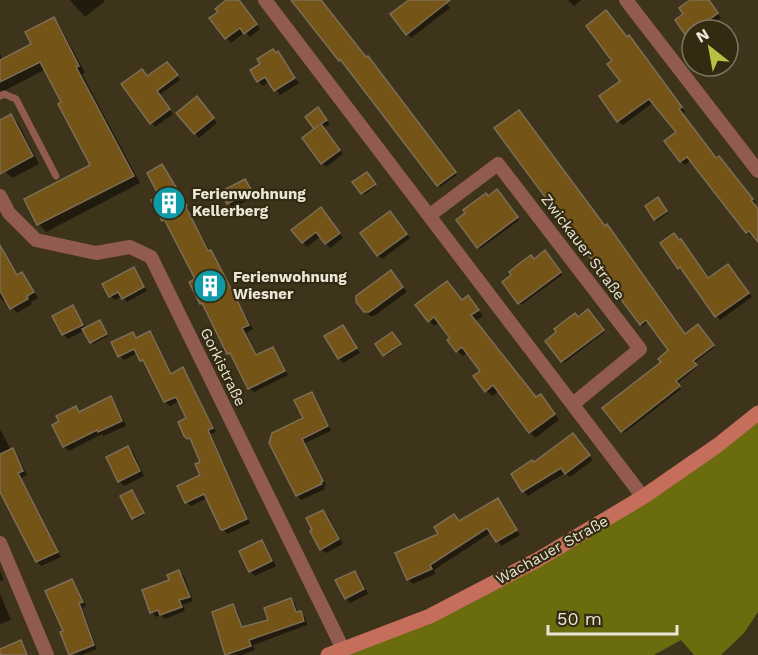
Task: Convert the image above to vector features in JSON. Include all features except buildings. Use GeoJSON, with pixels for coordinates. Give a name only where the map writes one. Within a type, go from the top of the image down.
{"type":"FeatureCollection","features":[{"type":"Feature","properties":{"kind":"main road","name":"Wachauer Straße"},"geometry":{"type":"LineString","coordinates":[[328,655],[430,616],[539,559],[643,497],[718,445],[758,412]]}},
{"type":"Feature","properties":{"kind":"street"},"geometry":{"type":"LineString","coordinates":[[265,0],[643,497]]}},
{"type":"Feature","properties":{"kind":"street"},"geometry":{"type":"LineString","coordinates":[[626,0],[758,171]]}},
{"type":"Feature","properties":{"kind":"street","name":"Zwickauer Straße"},"geometry":{"type":"LineString","coordinates":[[430,215],[498,164],[640,349],[573,404]]}},
{"type":"Feature","properties":{"kind":"street","name":"Gorkistraße"},"geometry":{"type":"LineString","coordinates":[[0,196],[9,213],[36,240],[96,253],[130,247],[151,257],[343,650]]}},
{"type":"Feature","properties":{"kind":"street"},"geometry":{"type":"LineString","coordinates":[[0,543],[47,655]]}},
{"type":"Feature","properties":{"kind":"lane"},"geometry":{"type":"LineString","coordinates":[[0,96],[4,94],[16,99],[56,176]]}},
{"type":"Feature","properties":{"kind":"shaded area"},"geometry":{"type":"Polygon","coordinates":[[[758,413],[758,612],[744,633],[721,655],[694,655],[681,640],[654,655],[328,655],[539,559],[758,413]]]}},
{"type":"Feature","properties":{"kind":"place","name":"Ferienwohnung Kellerberg"},"geometry":{"type":"Point","coordinates":[169,203]}},
{"type":"Feature","properties":{"kind":"place","name":"Ferienwohnung Wiesner"},"geometry":{"type":"Point","coordinates":[210,286]}}]}
